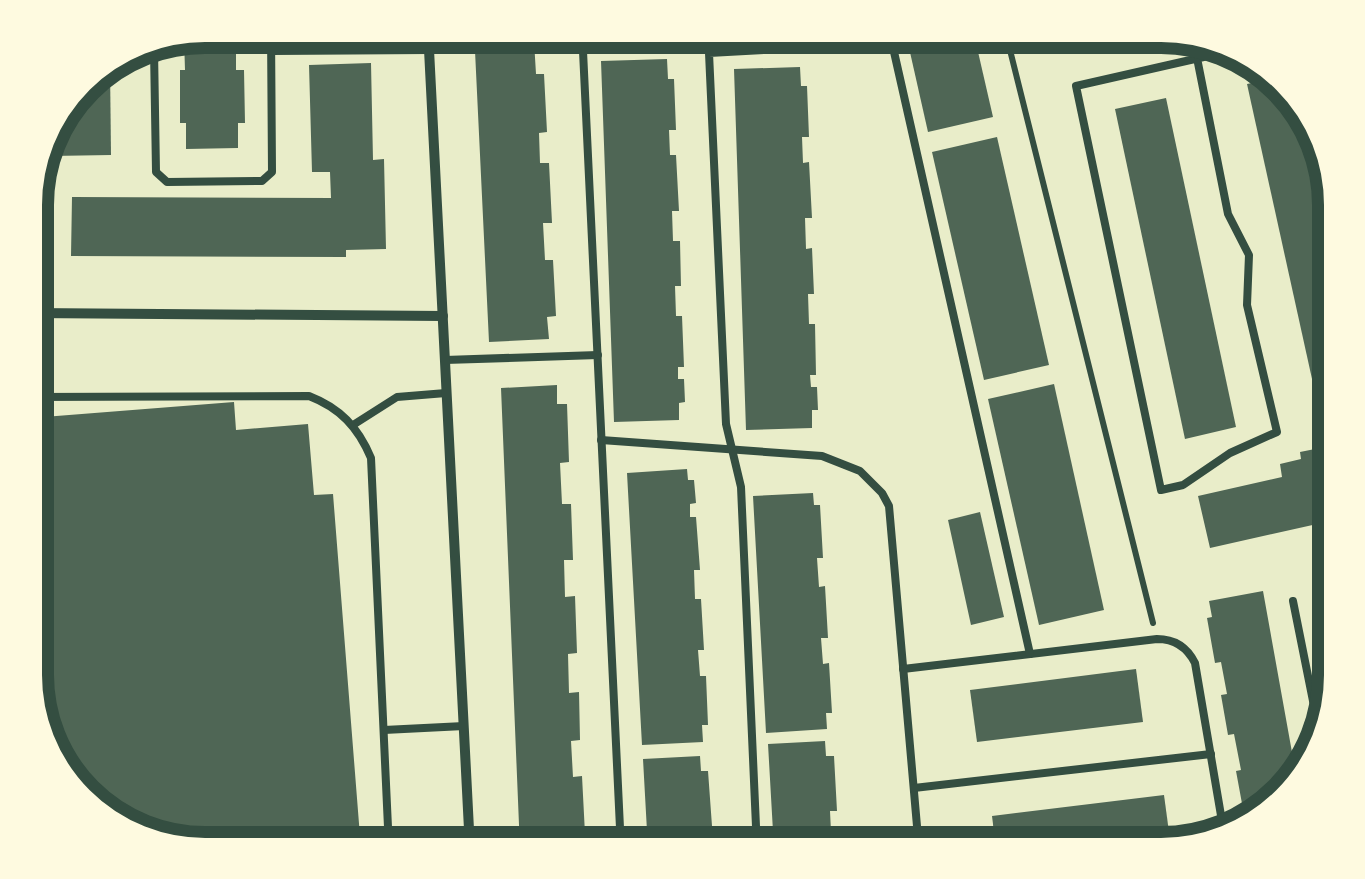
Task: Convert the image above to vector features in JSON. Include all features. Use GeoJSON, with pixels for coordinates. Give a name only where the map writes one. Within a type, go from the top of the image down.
{"type":"FeatureCollection","features":[{"type":"Feature","properties":{"kind":"street"},"geometry":{"type":"LineString","coordinates":[[429,47],[469,832]]}},
{"type":"Feature","properties":{"kind":"street"},"geometry":{"type":"LineString","coordinates":[[47,313],[443,316]]}},
{"type":"Feature","properties":{"kind":"lane"},"geometry":{"type":"LineString","coordinates":[[154,56],[156,172],[168,182],[262,182],[272,172],[271,47]]}},
{"type":"Feature","properties":{"kind":"lane"},"geometry":{"type":"LineString","coordinates":[[583,47],[620,832]]}},
{"type":"Feature","properties":{"kind":"lane"},"geometry":{"type":"LineString","coordinates":[[756,831],[741,487],[726,424],[709,53],[819,47]]}},
{"type":"Feature","properties":{"kind":"lane"},"geometry":{"type":"LineString","coordinates":[[893,47],[1030,654]]}},
{"type":"Feature","properties":{"kind":"lane"},"geometry":{"type":"LineString","coordinates":[[271,51],[429,50]]}},
{"type":"Feature","properties":{"kind":"lane"},"geometry":{"type":"LineString","coordinates":[[1197,58],[1228,214],[1249,255],[1246,305],[1278,432],[1230,454],[1183,485],[1160,490],[1076,86],[1197,58],[1208,56]]}},
{"type":"Feature","properties":{"kind":"lane"},"geometry":{"type":"LineString","coordinates":[[445,360],[598,354]]}},
{"type":"Feature","properties":{"kind":"lane"},"geometry":{"type":"LineString","coordinates":[[353,425],[398,397],[446,393]]}},
{"type":"Feature","properties":{"kind":"lane"},"geometry":{"type":"LineString","coordinates":[[47,397],[309,396],[341,412],[353,425],[371,458],[388,832]]}},
{"type":"Feature","properties":{"kind":"lane"},"geometry":{"type":"LineString","coordinates":[[602,440],[822,456],[860,471],[882,492],[889,506],[918,831]]}},
{"type":"Feature","properties":{"kind":"lane"},"geometry":{"type":"LineString","coordinates":[[1294,601],[1314,705]]}},
{"type":"Feature","properties":{"kind":"lane"},"geometry":{"type":"LineString","coordinates":[[903,668],[1157,639],[1176,642],[1191,654],[1195,663],[1222,820]]}},
{"type":"Feature","properties":{"kind":"lane"},"geometry":{"type":"LineString","coordinates":[[384,730],[464,726]]}},
{"type":"Feature","properties":{"kind":"lane"},"geometry":{"type":"LineString","coordinates":[[914,788],[1211,754]]}},
{"type":"Feature","properties":{"kind":"path"},"geometry":{"type":"LineString","coordinates":[[1009,47],[1157,639]]}},
{"type":"Feature","properties":{"kind":"building"},"geometry":{"type":"Polygon","coordinates":[[[236,47],[236,70],[244,70],[245,123],[238,123],[238,148],[186,149],[186,123],[180,123],[180,70],[185,70],[184,50],[236,47]]]}},
{"type":"Feature","properties":{"kind":"building"},"geometry":{"type":"Polygon","coordinates":[[[475,47],[534,47],[536,74],[544,74],[547,132],[539,133],[540,163],[549,163],[552,223],[543,223],[545,260],[553,260],[556,316],[547,317],[549,339],[489,342],[475,47]]]}},
{"type":"Feature","properties":{"kind":"building"},"geometry":{"type":"Polygon","coordinates":[[[909,47],[977,47],[993,117],[928,132],[909,47]]]}},
{"type":"Feature","properties":{"kind":"building"},"geometry":{"type":"Polygon","coordinates":[[[667,59],[668,79],[674,79],[676,130],[669,130],[670,155],[676,155],[679,211],[672,211],[673,241],[680,241],[681,286],[675,286],[676,316],[682,316],[684,367],[678,367],[678,379],[684,379],[685,402],[679,403],[679,420],[614,422],[601,61],[667,59]]]}},
{"type":"Feature","properties":{"kind":"building"},"geometry":{"type":"Polygon","coordinates":[[[371,63],[373,160],[384,159],[386,249],[346,250],[346,257],[71,256],[72,197],[331,198],[330,172],[312,172],[309,65],[371,63]]]}},
{"type":"Feature","properties":{"kind":"building"},"geometry":{"type":"Polygon","coordinates":[[[800,67],[801,86],[807,86],[809,137],[802,137],[803,163],[809,162],[812,218],[805,218],[806,249],[812,248],[814,294],[808,294],[809,324],[815,324],[816,375],[810,375],[811,387],[817,387],[818,410],[812,410],[812,428],[746,430],[734,69],[800,67]]]}},
{"type":"Feature","properties":{"kind":"building"},"geometry":{"type":"Polygon","coordinates":[[[110,80],[111,155],[56,156],[80,109],[110,80]]]}},
{"type":"Feature","properties":{"kind":"building"},"geometry":{"type":"Polygon","coordinates":[[[1258,82],[1279,101],[1296,126],[1314,174],[1314,388],[1247,84],[1258,82]]]}},
{"type":"Feature","properties":{"kind":"building"},"geometry":{"type":"Polygon","coordinates":[[[1166,98],[1236,427],[1185,439],[1115,109],[1166,98]]]}},
{"type":"Feature","properties":{"kind":"building"},"geometry":{"type":"Polygon","coordinates":[[[997,137],[1049,365],[984,380],[932,152],[997,137]]]}},
{"type":"Feature","properties":{"kind":"building"},"geometry":{"type":"Polygon","coordinates":[[[1054,384],[1104,610],[1039,625],[988,399],[1054,384]]]}},
{"type":"Feature","properties":{"kind":"building"},"geometry":{"type":"Polygon","coordinates":[[[557,385],[557,404],[567,404],[569,462],[560,463],[562,504],[571,504],[573,560],[564,560],[565,597],[575,596],[577,653],[568,654],[569,693],[579,692],[580,740],[571,741],[573,777],[582,776],[585,832],[519,832],[501,388],[557,385]]]}},
{"type":"Feature","properties":{"kind":"building"},"geometry":{"type":"Polygon","coordinates":[[[234,402],[236,430],[308,424],[314,495],[333,494],[360,832],[184,830],[144,820],[117,805],[86,778],[56,725],[49,695],[47,417],[234,402]]]}},
{"type":"Feature","properties":{"kind":"building"},"geometry":{"type":"Polygon","coordinates":[[[1317,449],[1317,524],[1210,548],[1198,496],[1282,477],[1280,464],[1301,459],[1300,452],[1317,449]]]}},
{"type":"Feature","properties":{"kind":"building"},"geometry":{"type":"Polygon","coordinates":[[[687,469],[688,480],[694,480],[696,503],[690,504],[690,517],[696,517],[700,570],[694,570],[695,599],[701,599],[704,650],[698,650],[700,676],[706,676],[708,725],[702,725],[703,742],[642,745],[627,473],[687,469]]]}},
{"type":"Feature","properties":{"kind":"building"},"geometry":{"type":"Polygon","coordinates":[[[813,493],[814,505],[820,505],[823,558],[817,558],[819,587],[825,586],[828,638],[821,638],[823,664],[829,663],[832,713],[826,713],[827,729],[766,733],[753,496],[813,493]]]}},
{"type":"Feature","properties":{"kind":"building"},"geometry":{"type":"Polygon","coordinates":[[[980,512],[1004,617],[971,625],[948,520],[980,512]]]}},
{"type":"Feature","properties":{"kind":"building"},"geometry":{"type":"Polygon","coordinates":[[[1263,591],[1293,758],[1264,793],[1243,807],[1236,771],[1241,770],[1234,734],[1228,735],[1221,695],[1227,694],[1221,662],[1215,663],[1207,618],[1212,617],[1209,601],[1263,591]]]}},
{"type":"Feature","properties":{"kind":"building"},"geometry":{"type":"Polygon","coordinates":[[[1136,669],[1143,722],[977,742],[970,690],[1136,669]]]}},
{"type":"Feature","properties":{"kind":"building"},"geometry":{"type":"Polygon","coordinates":[[[825,741],[826,756],[834,756],[837,811],[830,811],[831,831],[773,831],[768,744],[825,741]]]}},
{"type":"Feature","properties":{"kind":"building"},"geometry":{"type":"Polygon","coordinates":[[[700,756],[701,771],[708,771],[712,826],[704,826],[704,831],[647,832],[643,759],[700,756]]]}},
{"type":"Feature","properties":{"kind":"building"},"geometry":{"type":"Polygon","coordinates":[[[1164,795],[1169,831],[994,831],[992,816],[1164,795]]]}}]}
